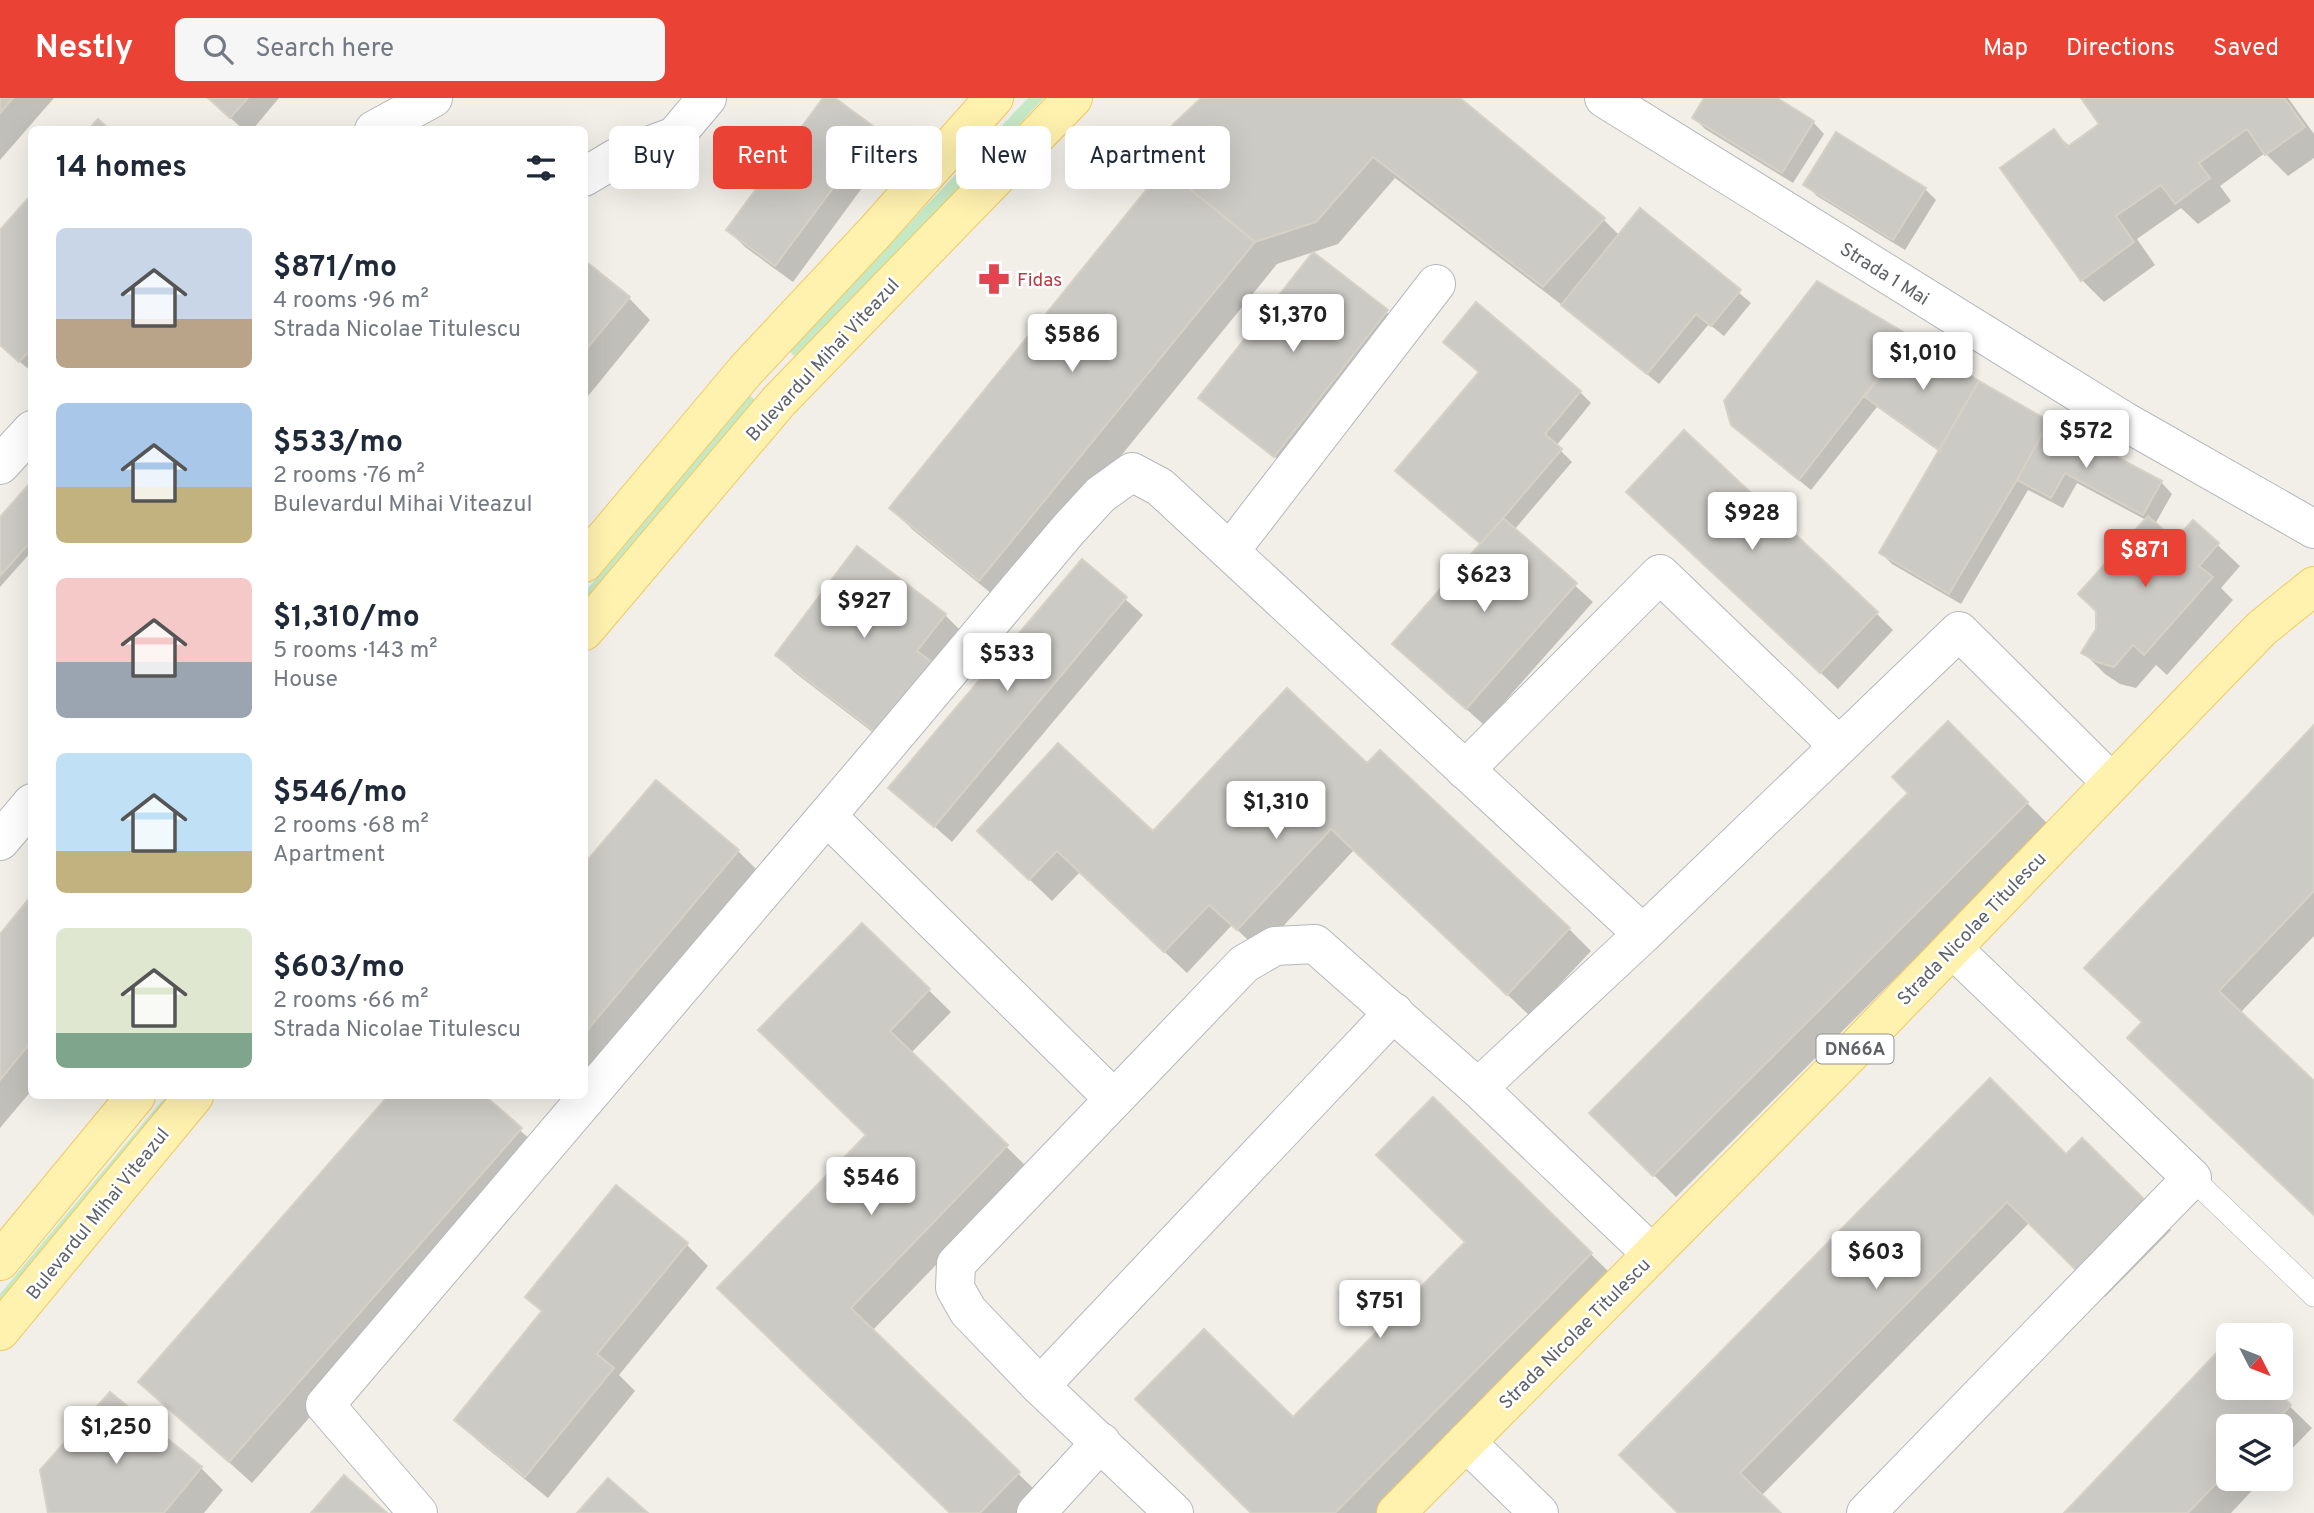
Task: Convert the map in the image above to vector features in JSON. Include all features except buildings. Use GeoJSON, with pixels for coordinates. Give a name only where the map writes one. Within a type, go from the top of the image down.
{"type":"FeatureCollection","features":[{"type":"Feature","properties":{"kind":"main road"},"geometry":{"type":"LineString","coordinates":[[588,558],[746,370],[994,98]]}},
{"type":"Feature","properties":{"kind":"main road","name":"Bulevardul Mihai Viteazul"},"geometry":{"type":"LineString","coordinates":[[588,626],[779,401],[1073,98]]}},
{"type":"Feature","properties":{"kind":"main road","name":"Strada Nicolae Titulescu"},"geometry":{"type":"LineString","coordinates":[[1396,1513],[1953,949],[2262,628],[2311,595]]}},
{"type":"Feature","properties":{"kind":"main road"},"geometry":{"type":"LineString","coordinates":[[0,1261],[134,1099]]}},
{"type":"Feature","properties":{"kind":"main road","name":"Bulevardul Mihai Viteazul"},"geometry":{"type":"LineString","coordinates":[[0,1331],[192,1099]]}},
{"type":"Feature","properties":{"kind":"street"},"geometry":{"type":"LineString","coordinates":[[381,126],[433,98]]}},
{"type":"Feature","properties":{"kind":"street"},"geometry":{"type":"LineString","coordinates":[[588,175],[617,158],[675,136],[707,98]]}},
{"type":"Feature","properties":{"kind":"street","name":"Strada 1 Mai"},"geometry":{"type":"LineString","coordinates":[[1604,98],[2124,421],[2314,529]]}},
{"type":"Feature","properties":{"kind":"street"},"geometry":{"type":"LineString","coordinates":[[1230,551],[1436,284]]}},
{"type":"Feature","properties":{"kind":"street"},"geometry":{"type":"LineString","coordinates":[[0,465],[28,434]]}},
{"type":"Feature","properties":{"kind":"street"},"geometry":{"type":"LineString","coordinates":[[588,1096],[1068,530],[1100,495],[1132,472],[1160,487],[1643,934]]}},
{"type":"Feature","properties":{"kind":"street"},"geometry":{"type":"LineString","coordinates":[[1465,770],[1660,574],[1839,746]]}},
{"type":"Feature","properties":{"kind":"street"},"geometry":{"type":"LineString","coordinates":[[1478,1088],[1959,631],[2111,782]]}},
{"type":"Feature","properties":{"kind":"street"},"geometry":{"type":"LineString","coordinates":[[0,841],[28,808]]}},
{"type":"Feature","properties":{"kind":"street"},"geometry":{"type":"LineString","coordinates":[[827,816],[1114,1099]]}},
{"type":"Feature","properties":{"kind":"street"},"geometry":{"type":"LineString","coordinates":[[1174,1513],[1040,1385],[968,1311],[955,1288],[956,1264],[1244,964],[1275,946],[1314,944],[1478,1088],[1652,1254]]}},
{"type":"Feature","properties":{"kind":"street"},"geometry":{"type":"LineString","coordinates":[[1866,1513],[2192,1178],[1953,949]]}},
{"type":"Feature","properties":{"kind":"street"},"geometry":{"type":"LineString","coordinates":[[1040,1385],[1394,1012]]}},
{"type":"Feature","properties":{"kind":"street"},"geometry":{"type":"LineString","coordinates":[[418,1513],[325,1405],[586,1099]]}},
{"type":"Feature","properties":{"kind":"street"},"geometry":{"type":"LineString","coordinates":[[1035,1513],[1101,1442]]}},
{"type":"Feature","properties":{"kind":"street"},"geometry":{"type":"LineString","coordinates":[[1466,1442],[1539,1513]]}},
{"type":"Feature","properties":{"kind":"lane"},"geometry":{"type":"LineString","coordinates":[[2192,1178],[2314,1295]]}},
{"type":"Feature","properties":{"kind":"green space"},"geometry":{"type":"Polygon","coordinates":[[[1028,98],[1044,98],[1017,126],[1002,126],[1028,98]]]}},
{"type":"Feature","properties":{"kind":"green space"},"geometry":{"type":"Polygon","coordinates":[[[956,174],[958,189],[797,358],[789,351],[956,174]]]}},
{"type":"Feature","properties":{"kind":"green space"},"geometry":{"type":"Polygon","coordinates":[[[750,395],[758,404],[588,608],[588,588],[750,395]]]}},
{"type":"Feature","properties":{"kind":"green space"},"geometry":{"type":"Polygon","coordinates":[[[163,1099],[177,1099],[0,1311],[0,1294],[163,1099]]]}},
{"type":"Feature","properties":{"kind":"place","name":"Fidas"},"geometry":{"type":"Point","coordinates":[994,279]}}]}
